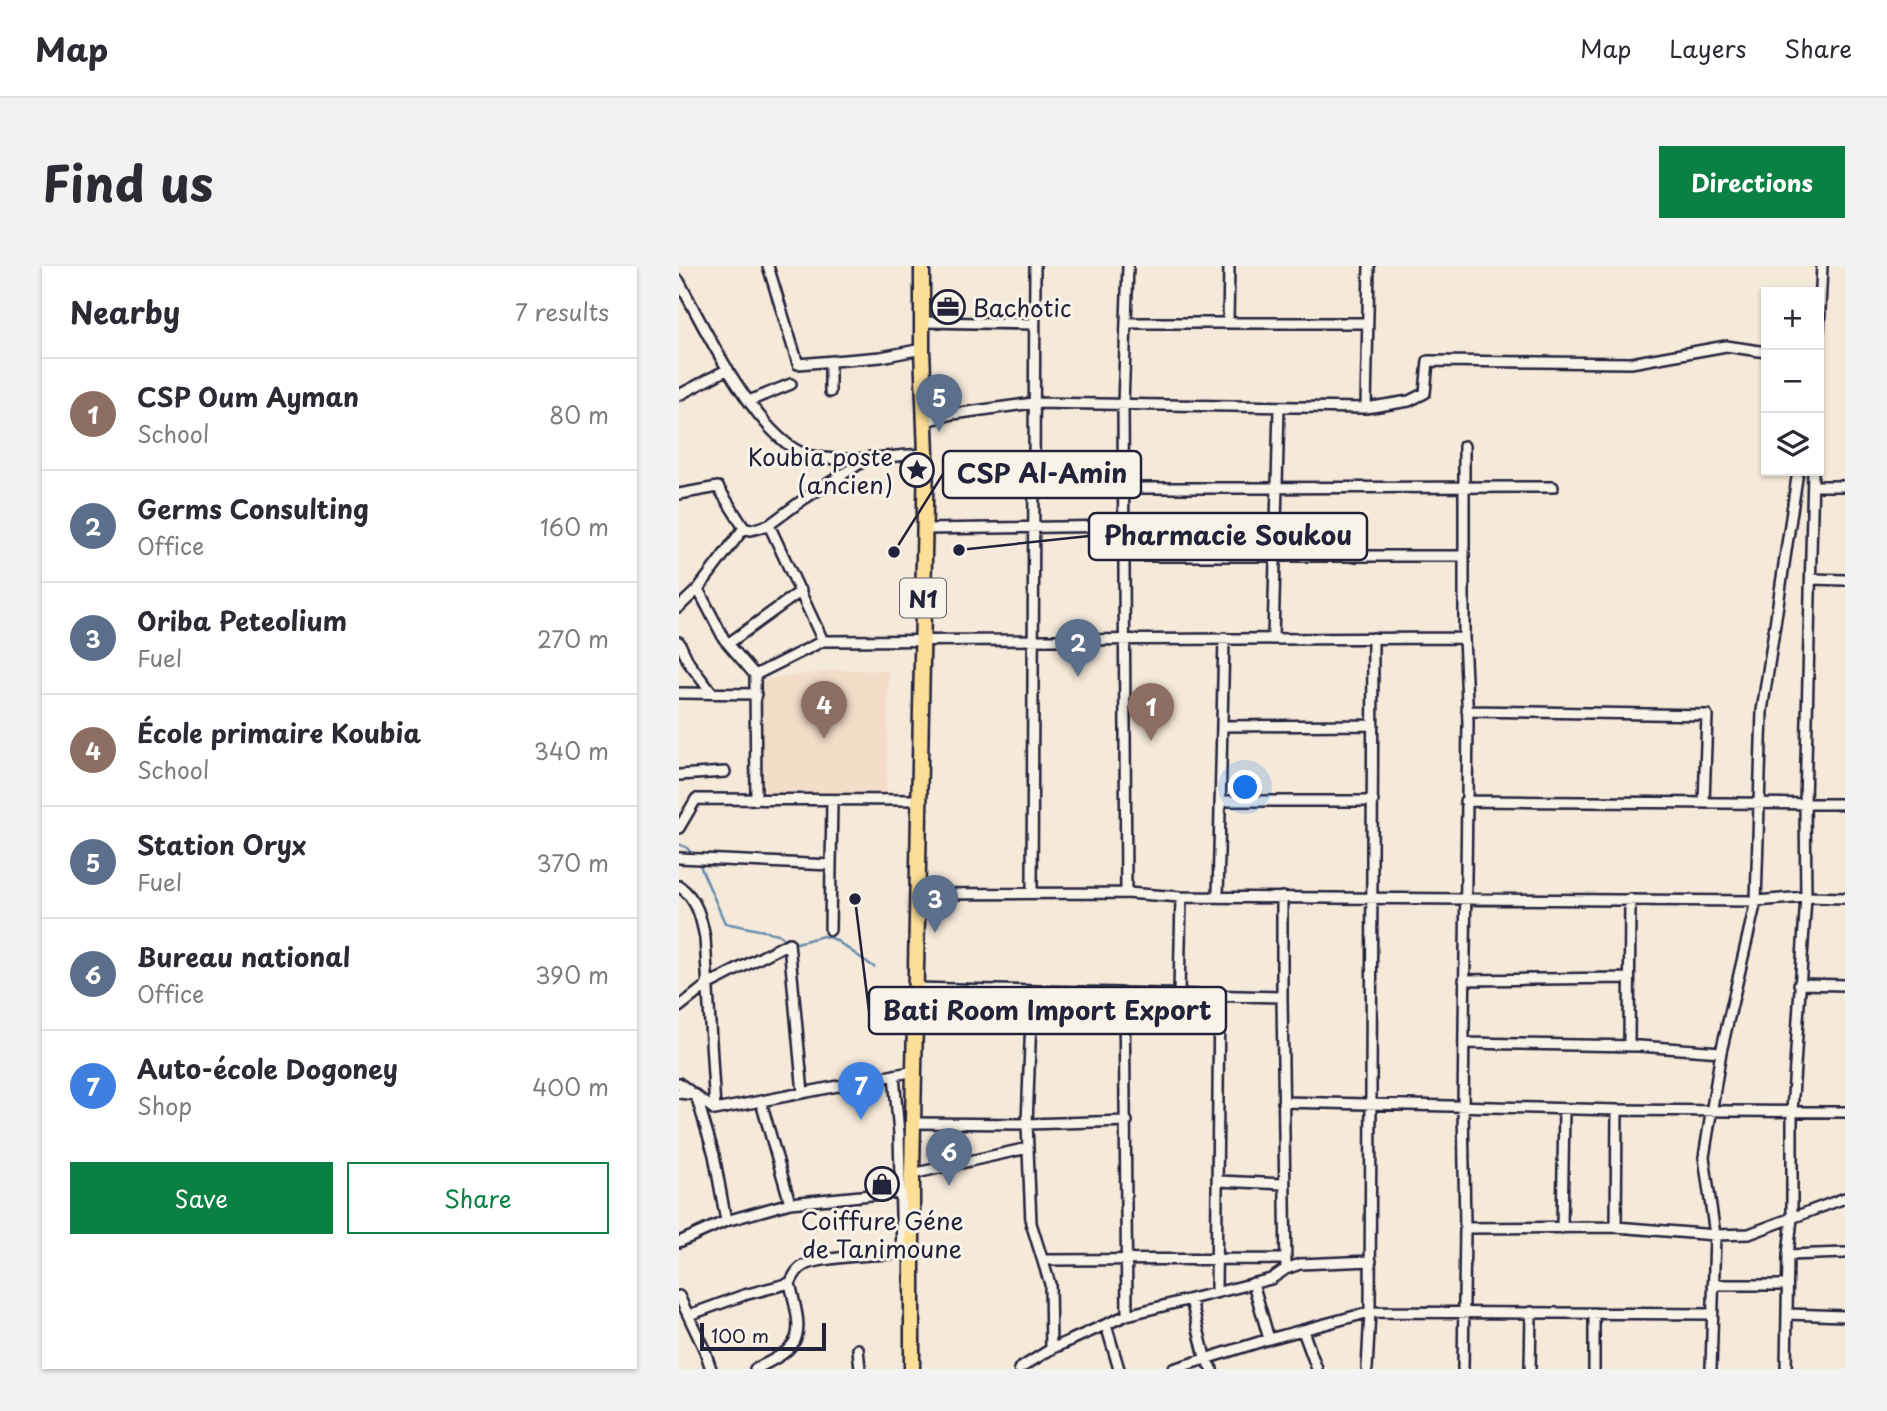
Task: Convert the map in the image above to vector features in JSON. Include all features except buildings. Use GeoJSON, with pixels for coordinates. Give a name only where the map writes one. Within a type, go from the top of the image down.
{"type":"FeatureCollection","features":[{"type":"Feature","properties":{"kind":"main road","name":"N1"},"geometry":{"type":"LineString","coordinates":[[912,1369],[907,1253],[912,1174],[921,800],[926,454],[922,266]]}},
{"type":"Feature","properties":{"kind":"street"},"geometry":{"type":"LineString","coordinates":[[768,266],[798,365],[881,357],[922,349]]}},
{"type":"Feature","properties":{"kind":"street"},"geometry":{"type":"LineString","coordinates":[[1032,893],[1035,266]]}},
{"type":"Feature","properties":{"kind":"street"},"geometry":{"type":"LineString","coordinates":[[1126,893],[1123,404],[1128,266]]}},
{"type":"Feature","properties":{"kind":"street"},"geometry":{"type":"LineString","coordinates":[[1229,266],[1229,322]]}},
{"type":"Feature","properties":{"kind":"street"},"geometry":{"type":"LineString","coordinates":[[1366,408],[1369,266]]}},
{"type":"Feature","properties":{"kind":"street"},"geometry":{"type":"LineString","coordinates":[[1821,287],[1822,266]]}},
{"type":"Feature","properties":{"kind":"street"},"geometry":{"type":"LineString","coordinates":[[680,284],[749,401],[780,438],[805,454],[833,458],[926,454]]}},
{"type":"Feature","properties":{"kind":"street"},"geometry":{"type":"LineString","coordinates":[[922,322],[1033,324]]}},
{"type":"Feature","properties":{"kind":"street"},"geometry":{"type":"LineString","coordinates":[[1126,323],[1367,323]]}},
{"type":"Feature","properties":{"kind":"street"},"geometry":{"type":"LineString","coordinates":[[926,421],[953,414],[1033,403],[1366,408],[1409,401],[1425,393],[1428,361],[1630,363],[1726,346],[1761,351]]}},
{"type":"Feature","properties":{"kind":"street"},"geometry":{"type":"LineString","coordinates":[[1746,349],[1761,357]]}},
{"type":"Feature","properties":{"kind":"street"},"geometry":{"type":"LineString","coordinates":[[830,362],[830,392]]}},
{"type":"Feature","properties":{"kind":"street"},"geometry":{"type":"LineString","coordinates":[[679,395],[729,369]]}},
{"type":"Feature","properties":{"kind":"street"},"geometry":{"type":"LineString","coordinates":[[749,401],[791,384]]}},
{"type":"Feature","properties":{"kind":"street"},"geometry":{"type":"LineString","coordinates":[[1273,638],[1273,556],[1279,408]]}},
{"type":"Feature","properties":{"kind":"street"},"geometry":{"type":"LineString","coordinates":[[1464,446],[1464,638],[1467,711],[1463,1106],[1464,1369]]}},
{"type":"Feature","properties":{"kind":"street"},"geometry":{"type":"LineString","coordinates":[[679,494],[718,487],[744,528],[751,530],[769,525],[871,456]]}},
{"type":"Feature","properties":{"kind":"street"},"geometry":{"type":"LineString","coordinates":[[1711,1369],[1716,1234],[1703,1157],[1721,1052],[1756,901],[1762,711],[1797,476]]}},
{"type":"Feature","properties":{"kind":"street"},"geometry":{"type":"LineString","coordinates":[[1786,1369],[1788,1255],[1792,1218],[1792,1112],[1806,898],[1805,804],[1814,476]]}},
{"type":"Feature","properties":{"kind":"street"},"geometry":{"type":"LineString","coordinates":[[1813,486],[1845,486]]}},
{"type":"Feature","properties":{"kind":"street"},"geometry":{"type":"LineString","coordinates":[[1123,488],[1553,487]]}},
{"type":"Feature","properties":{"kind":"street"},"geometry":{"type":"LineString","coordinates":[[769,525],[823,641]]}},
{"type":"Feature","properties":{"kind":"street"},"geometry":{"type":"LineString","coordinates":[[925,529],[1124,526]]}},
{"type":"Feature","properties":{"kind":"street"},"geometry":{"type":"LineString","coordinates":[[679,607],[698,589],[744,528]]}},
{"type":"Feature","properties":{"kind":"street"},"geometry":{"type":"LineString","coordinates":[[1124,556],[1464,556]]}},
{"type":"Feature","properties":{"kind":"street"},"geometry":{"type":"LineString","coordinates":[[1812,579],[1845,580]]}},
{"type":"Feature","properties":{"kind":"street"},"geometry":{"type":"LineString","coordinates":[[698,589],[729,643],[755,675],[756,800]]}},
{"type":"Feature","properties":{"kind":"street"},"geometry":{"type":"LineString","coordinates":[[729,643],[801,591]]}},
{"type":"Feature","properties":{"kind":"street"},"geometry":{"type":"LineString","coordinates":[[1218,896],[1224,638]]}},
{"type":"Feature","properties":{"kind":"street"},"geometry":{"type":"LineString","coordinates":[[1367,1369],[1371,1261],[1373,638]]}},
{"type":"Feature","properties":{"kind":"street"},"geometry":{"type":"LineString","coordinates":[[755,675],[823,641],[1464,638]]}},
{"type":"Feature","properties":{"kind":"street"},"geometry":{"type":"LineString","coordinates":[[679,642],[689,663],[712,692]]}},
{"type":"Feature","properties":{"kind":"street"},"geometry":{"type":"LineString","coordinates":[[679,692],[755,694]]}},
{"type":"Feature","properties":{"kind":"street"},"geometry":{"type":"LineString","coordinates":[[1467,711],[1707,715],[1704,803]]}},
{"type":"Feature","properties":{"kind":"street"},"geometry":{"type":"LineString","coordinates":[[1222,726],[1373,725]]}},
{"type":"Feature","properties":{"kind":"street"},"geometry":{"type":"LineString","coordinates":[[679,775],[725,772]]}},
{"type":"Feature","properties":{"kind":"street"},"geometry":{"type":"LineString","coordinates":[[679,828],[696,799],[921,800]]}},
{"type":"Feature","properties":{"kind":"street"},"geometry":{"type":"LineString","coordinates":[[830,930],[832,800]]}},
{"type":"Feature","properties":{"kind":"street"},"geometry":{"type":"LineString","coordinates":[[1220,801],[1373,802]]}},
{"type":"Feature","properties":{"kind":"street"},"geometry":{"type":"LineString","coordinates":[[1465,802],[1845,804]]}},
{"type":"Feature","properties":{"kind":"street"},"geometry":{"type":"LineString","coordinates":[[679,858],[831,866]]}},
{"type":"Feature","properties":{"kind":"street"},"geometry":{"type":"LineString","coordinates":[[679,886],[690,894],[701,916],[705,937],[715,1110]]}},
{"type":"Feature","properties":{"kind":"street"},"geometry":{"type":"LineString","coordinates":[[919,894],[1126,893],[1181,897],[1756,901],[1845,898]]}},
{"type":"Feature","properties":{"kind":"street"},"geometry":{"type":"LineString","coordinates":[[1179,993],[1181,897]]}},
{"type":"Feature","properties":{"kind":"street"},"geometry":{"type":"LineString","coordinates":[[1019,1369],[1051,1349],[1127,1315],[1271,1279],[1285,1264],[1282,897]]}},
{"type":"Feature","properties":{"kind":"street"},"geometry":{"type":"LineString","coordinates":[[1629,1046],[1630,899]]}},
{"type":"Feature","properties":{"kind":"street"},"geometry":{"type":"LineString","coordinates":[[679,1007],[707,985],[789,943],[803,1093]]}},
{"type":"Feature","properties":{"kind":"street"},"geometry":{"type":"LineString","coordinates":[[1464,980],[1629,978]]}},
{"type":"Feature","properties":{"kind":"street"},"geometry":{"type":"LineString","coordinates":[[1799,984],[1845,985]]}},
{"type":"Feature","properties":{"kind":"street"},"geometry":{"type":"LineString","coordinates":[[915,988],[1282,997]]}},
{"type":"Feature","properties":{"kind":"street"},"geometry":{"type":"LineString","coordinates":[[1032,991],[1027,1124],[1031,1223],[1050,1284],[1051,1349]]}},
{"type":"Feature","properties":{"kind":"street"},"geometry":{"type":"LineString","coordinates":[[1124,993],[1127,1315]]}},
{"type":"Feature","properties":{"kind":"street"},"geometry":{"type":"LineString","coordinates":[[1216,1292],[1219,996]]}},
{"type":"Feature","properties":{"kind":"street"},"geometry":{"type":"LineString","coordinates":[[1464,1043],[1629,1046],[1721,1052]]}},
{"type":"Feature","properties":{"kind":"street"},"geometry":{"type":"LineString","coordinates":[[679,1083],[715,1110],[915,1071]]}},
{"type":"Feature","properties":{"kind":"street"},"geometry":{"type":"LineString","coordinates":[[755,1369],[783,1356],[794,1341],[799,1324],[790,1283],[797,1270],[805,1264],[857,1256],[907,1253],[894,1075]]}},
{"type":"Feature","properties":{"kind":"street"},"geometry":{"type":"LineString","coordinates":[[679,1094],[696,1095]]}},
{"type":"Feature","properties":{"kind":"street"},"geometry":{"type":"LineString","coordinates":[[696,1095],[714,1155],[726,1220]]}},
{"type":"Feature","properties":{"kind":"street"},"geometry":{"type":"LineString","coordinates":[[761,1102],[790,1203]]}},
{"type":"Feature","properties":{"kind":"street"},"geometry":{"type":"LineString","coordinates":[[1283,1102],[1617,1110],[1845,1111]]}},
{"type":"Feature","properties":{"kind":"street"},"geometry":{"type":"LineString","coordinates":[[1562,1228],[1564,1109]]}},
{"type":"Feature","properties":{"kind":"street"},"geometry":{"type":"LineString","coordinates":[[1616,1227],[1617,1110]]}},
{"type":"Feature","properties":{"kind":"street"},"geometry":{"type":"LineString","coordinates":[[913,1123],[1127,1121]]}},
{"type":"Feature","properties":{"kind":"street"},"geometry":{"type":"LineString","coordinates":[[912,1174],[1028,1148]]}},
{"type":"Feature","properties":{"kind":"street"},"geometry":{"type":"LineString","coordinates":[[1218,1181],[1283,1184]]}},
{"type":"Feature","properties":{"kind":"street"},"geometry":{"type":"LineString","coordinates":[[679,1242],[726,1220],[790,1203],[901,1192]]}},
{"type":"Feature","properties":{"kind":"street"},"geometry":{"type":"LineString","coordinates":[[1465,1228],[1616,1227],[1749,1234],[1845,1198]]}},
{"type":"Feature","properties":{"kind":"street"},"geometry":{"type":"LineString","coordinates":[[1788,1255],[1845,1253]]}},
{"type":"Feature","properties":{"kind":"street"},"geometry":{"type":"LineString","coordinates":[[1043,1260],[1216,1259],[1285,1264],[1371,1261]]}},
{"type":"Feature","properties":{"kind":"street"},"geometry":{"type":"LineString","coordinates":[[689,1315],[744,1295],[790,1283]]}},
{"type":"Feature","properties":{"kind":"street"},"geometry":{"type":"LineString","coordinates":[[1253,1283],[1269,1339]]}},
{"type":"Feature","properties":{"kind":"street"},"geometry":{"type":"LineString","coordinates":[[1713,1285],[1787,1284]]}},
{"type":"Feature","properties":{"kind":"street"},"geometry":{"type":"LineString","coordinates":[[679,1296],[711,1369]]}},
{"type":"Feature","properties":{"kind":"street"},"geometry":{"type":"LineString","coordinates":[[1191,1300],[1205,1357],[1212,1369]]}},
{"type":"Feature","properties":{"kind":"street"},"geometry":{"type":"LineString","coordinates":[[1173,1369],[1205,1357],[1370,1312],[1712,1314]]}},
{"type":"Feature","properties":{"kind":"street"},"geometry":{"type":"LineString","coordinates":[[1530,1369],[1531,1312]]}},
{"type":"Feature","properties":{"kind":"street"},"geometry":{"type":"LineString","coordinates":[[1594,1313],[1594,1369]]}},
{"type":"Feature","properties":{"kind":"street"},"geometry":{"type":"LineString","coordinates":[[1787,1314],[1845,1316]]}},
{"type":"Feature","properties":{"kind":"street"},"geometry":{"type":"LineString","coordinates":[[1106,1325],[1119,1369]]}},
{"type":"Feature","properties":{"kind":"street"},"geometry":{"type":"LineString","coordinates":[[1303,1331],[1317,1369]]}},
{"type":"Feature","properties":{"kind":"street"},"geometry":{"type":"LineString","coordinates":[[858,1349],[860,1369]]}},
{"type":"Feature","properties":{"kind":"shaded area"},"geometry":{"type":"Polygon","coordinates":[[[840,670],[889,671],[886,795],[761,793],[759,685],[762,680],[840,670]]]}},
{"type":"Feature","properties":{"kind":"waterway"},"geometry":{"type":"LineString","coordinates":[[679,844],[694,856]]}},
{"type":"Feature","properties":{"kind":"waterway"},"geometry":{"type":"LineString","coordinates":[[698,861],[725,923],[778,934],[797,943],[823,936],[834,939],[874,967]]}},
{"type":"Feature","properties":{"kind":"place","name":"Bachotic"},"geometry":{"type":"Point","coordinates":[948,307]}},
{"type":"Feature","properties":{"kind":"place","name":"Station Oryx"},"geometry":{"type":"Point","coordinates":[939,432]}},
{"type":"Feature","properties":{"kind":"place","name":"Koubia poste (ancien)"},"geometry":{"type":"Point","coordinates":[917,470]}},
{"type":"Feature","properties":{"kind":"place","name":"Pharmacie Soukou"},"geometry":{"type":"Point","coordinates":[959,550]}},
{"type":"Feature","properties":{"kind":"place","name":"CSP Al-Amin"},"geometry":{"type":"Point","coordinates":[894,552]}},
{"type":"Feature","properties":{"kind":"place","name":"Germs Consulting"},"geometry":{"type":"Point","coordinates":[1078,677]}},
{"type":"Feature","properties":{"kind":"place","name":"École primaire Koubia"},"geometry":{"type":"Point","coordinates":[824,739]}},
{"type":"Feature","properties":{"kind":"place","name":"CSP Oum Ayman"},"geometry":{"type":"Point","coordinates":[1151,741]}},
{"type":"Feature","properties":{"kind":"place","name":"Bati Room Import Export"},"geometry":{"type":"Point","coordinates":[855,899]}},
{"type":"Feature","properties":{"kind":"place","name":"Oriba Peteolium"},"geometry":{"type":"Point","coordinates":[935,933]}},
{"type":"Feature","properties":{"kind":"place","name":"Auto-école Dogoney"},"geometry":{"type":"Point","coordinates":[861,1120]}},
{"type":"Feature","properties":{"kind":"place","name":"Coiffure Géne de Tanimoune"},"geometry":{"type":"Point","coordinates":[882,1184]}},
{"type":"Feature","properties":{"kind":"place","name":"Bureau national"},"geometry":{"type":"Point","coordinates":[949,1186]}}]}
